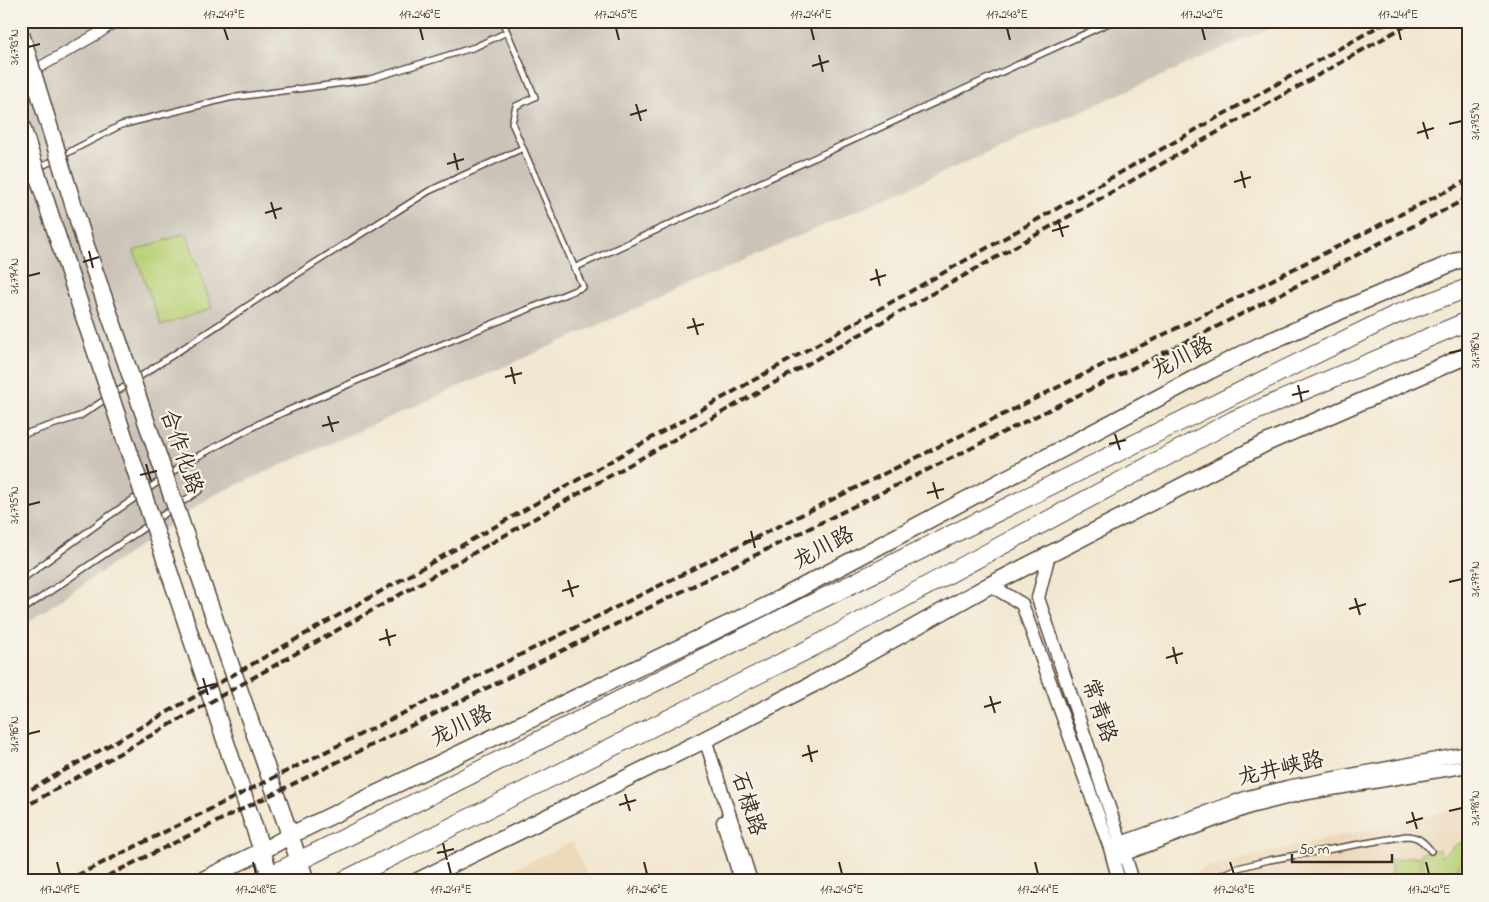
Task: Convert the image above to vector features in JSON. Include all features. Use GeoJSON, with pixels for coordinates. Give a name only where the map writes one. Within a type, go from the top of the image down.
{"type":"FeatureCollection","features":[{"type":"Feature","properties":{"kind":"highway","name":"龙川路"},"geometry":{"type":"LineString","coordinates":[[267,879],[299,860],[758,630],[1395,315],[1468,288]]}},
{"type":"Feature","properties":{"kind":"highway"},"geometry":{"type":"LineString","coordinates":[[343,881],[815,646],[1234,420],[1468,321]]}},
{"type":"Feature","properties":{"kind":"main road","name":"合作化路"},"geometry":{"type":"LineString","coordinates":[[21,34],[85,243],[306,881]]}},
{"type":"Feature","properties":{"kind":"main road"},"geometry":{"type":"LineString","coordinates":[[21,124],[262,851],[267,879]]}},
{"type":"Feature","properties":{"kind":"main road","name":"龙川路"},"geometry":{"type":"LineString","coordinates":[[201,881],[291,835],[768,604],[1209,370],[1250,350],[1468,256]]}},
{"type":"Feature","properties":{"kind":"main road"},"geometry":{"type":"LineString","coordinates":[[418,881],[813,684],[990,585],[1266,443],[1468,355]]}},
{"type":"Feature","properties":{"kind":"street"},"geometry":{"type":"LineString","coordinates":[[21,78],[100,33],[116,21]]}},
{"type":"Feature","properties":{"kind":"street","name":"常青路"},"geometry":{"type":"LineString","coordinates":[[1049,554],[1038,598],[1118,852],[1119,881]]}},
{"type":"Feature","properties":{"kind":"street","name":"常青路"},"geometry":{"type":"LineString","coordinates":[[990,585],[1022,604],[1118,852],[1133,881]]}},
{"type":"Feature","properties":{"kind":"street","name":"石棣路"},"geometry":{"type":"LineString","coordinates":[[702,741],[741,881]]}},
{"type":"Feature","properties":{"kind":"street","name":"石棣路"},"geometry":{"type":"LineString","coordinates":[[702,741],[751,881]]}},
{"type":"Feature","properties":{"kind":"street","name":"龙井峡路"},"geometry":{"type":"LineString","coordinates":[[1118,852],[1248,797],[1468,752]]}},
{"type":"Feature","properties":{"kind":"street","name":"龙井峡路"},"geometry":{"type":"LineString","coordinates":[[1118,852],[1250,806],[1302,794],[1468,766]]}},
{"type":"Feature","properties":{"kind":"lane"},"geometry":{"type":"LineString","coordinates":[[21,580],[187,462],[266,420],[428,350],[583,287],[512,123],[516,106],[535,97],[502,21]]}},
{"type":"Feature","properties":{"kind":"lane"},"geometry":{"type":"LineString","coordinates":[[574,268],[1113,21]]}},
{"type":"Feature","properties":{"kind":"lane"},"geometry":{"type":"LineString","coordinates":[[21,177],[121,125],[229,98],[367,80],[475,47],[507,32]]}},
{"type":"Feature","properties":{"kind":"lane"},"geometry":{"type":"LineString","coordinates":[[21,435],[80,416],[262,297],[429,192],[523,148]]}},
{"type":"Feature","properties":{"kind":"lane"},"geometry":{"type":"LineString","coordinates":[[21,612],[200,490]]}},
{"type":"Feature","properties":{"kind":"lane"},"geometry":{"type":"LineString","coordinates":[[1207,881],[1238,868],[1270,860],[1406,836],[1421,840],[1431,851]]}},
{"type":"Feature","properties":{"kind":"shaded area"},"geometry":{"type":"Polygon","coordinates":[[[21,21],[1285,21],[212,496],[21,627],[21,21]]]}},
{"type":"Feature","properties":{"kind":"shaded area"},"geometry":{"type":"Polygon","coordinates":[[[1468,806],[1468,881],[1180,881],[1206,867],[1468,806]]]}},
{"type":"Feature","properties":{"kind":"shaded area"},"geometry":{"type":"Polygon","coordinates":[[[572,842],[590,881],[489,881],[572,842]]]}},
{"type":"Feature","properties":{"kind":"green space"},"geometry":{"type":"Polygon","coordinates":[[[186,233],[212,308],[161,326],[134,251],[186,233]]]}},
{"type":"Feature","properties":{"kind":"green space"},"geometry":{"type":"Polygon","coordinates":[[[1468,840],[1468,858],[1461,863],[1449,881],[1425,881],[1421,853],[1439,849],[1440,857],[1457,844],[1468,840]]]}},
{"type":"Feature","properties":{"kind":"green space"},"geometry":{"type":"Polygon","coordinates":[[[1419,856],[1422,881],[1392,881],[1390,860],[1419,856]]]}},
{"type":"Feature","properties":{"kind":"railway"},"geometry":{"type":"LineString","coordinates":[[21,795],[1388,21]]}},
{"type":"Feature","properties":{"kind":"railway"},"geometry":{"type":"LineString","coordinates":[[21,809],[1414,21]]}},
{"type":"Feature","properties":{"kind":"railway"},"geometry":{"type":"LineString","coordinates":[[66,881],[1209,312],[1468,180]]}},
{"type":"Feature","properties":{"kind":"railway"},"geometry":{"type":"LineString","coordinates":[[97,881],[1216,327],[1468,198]]}}]}
